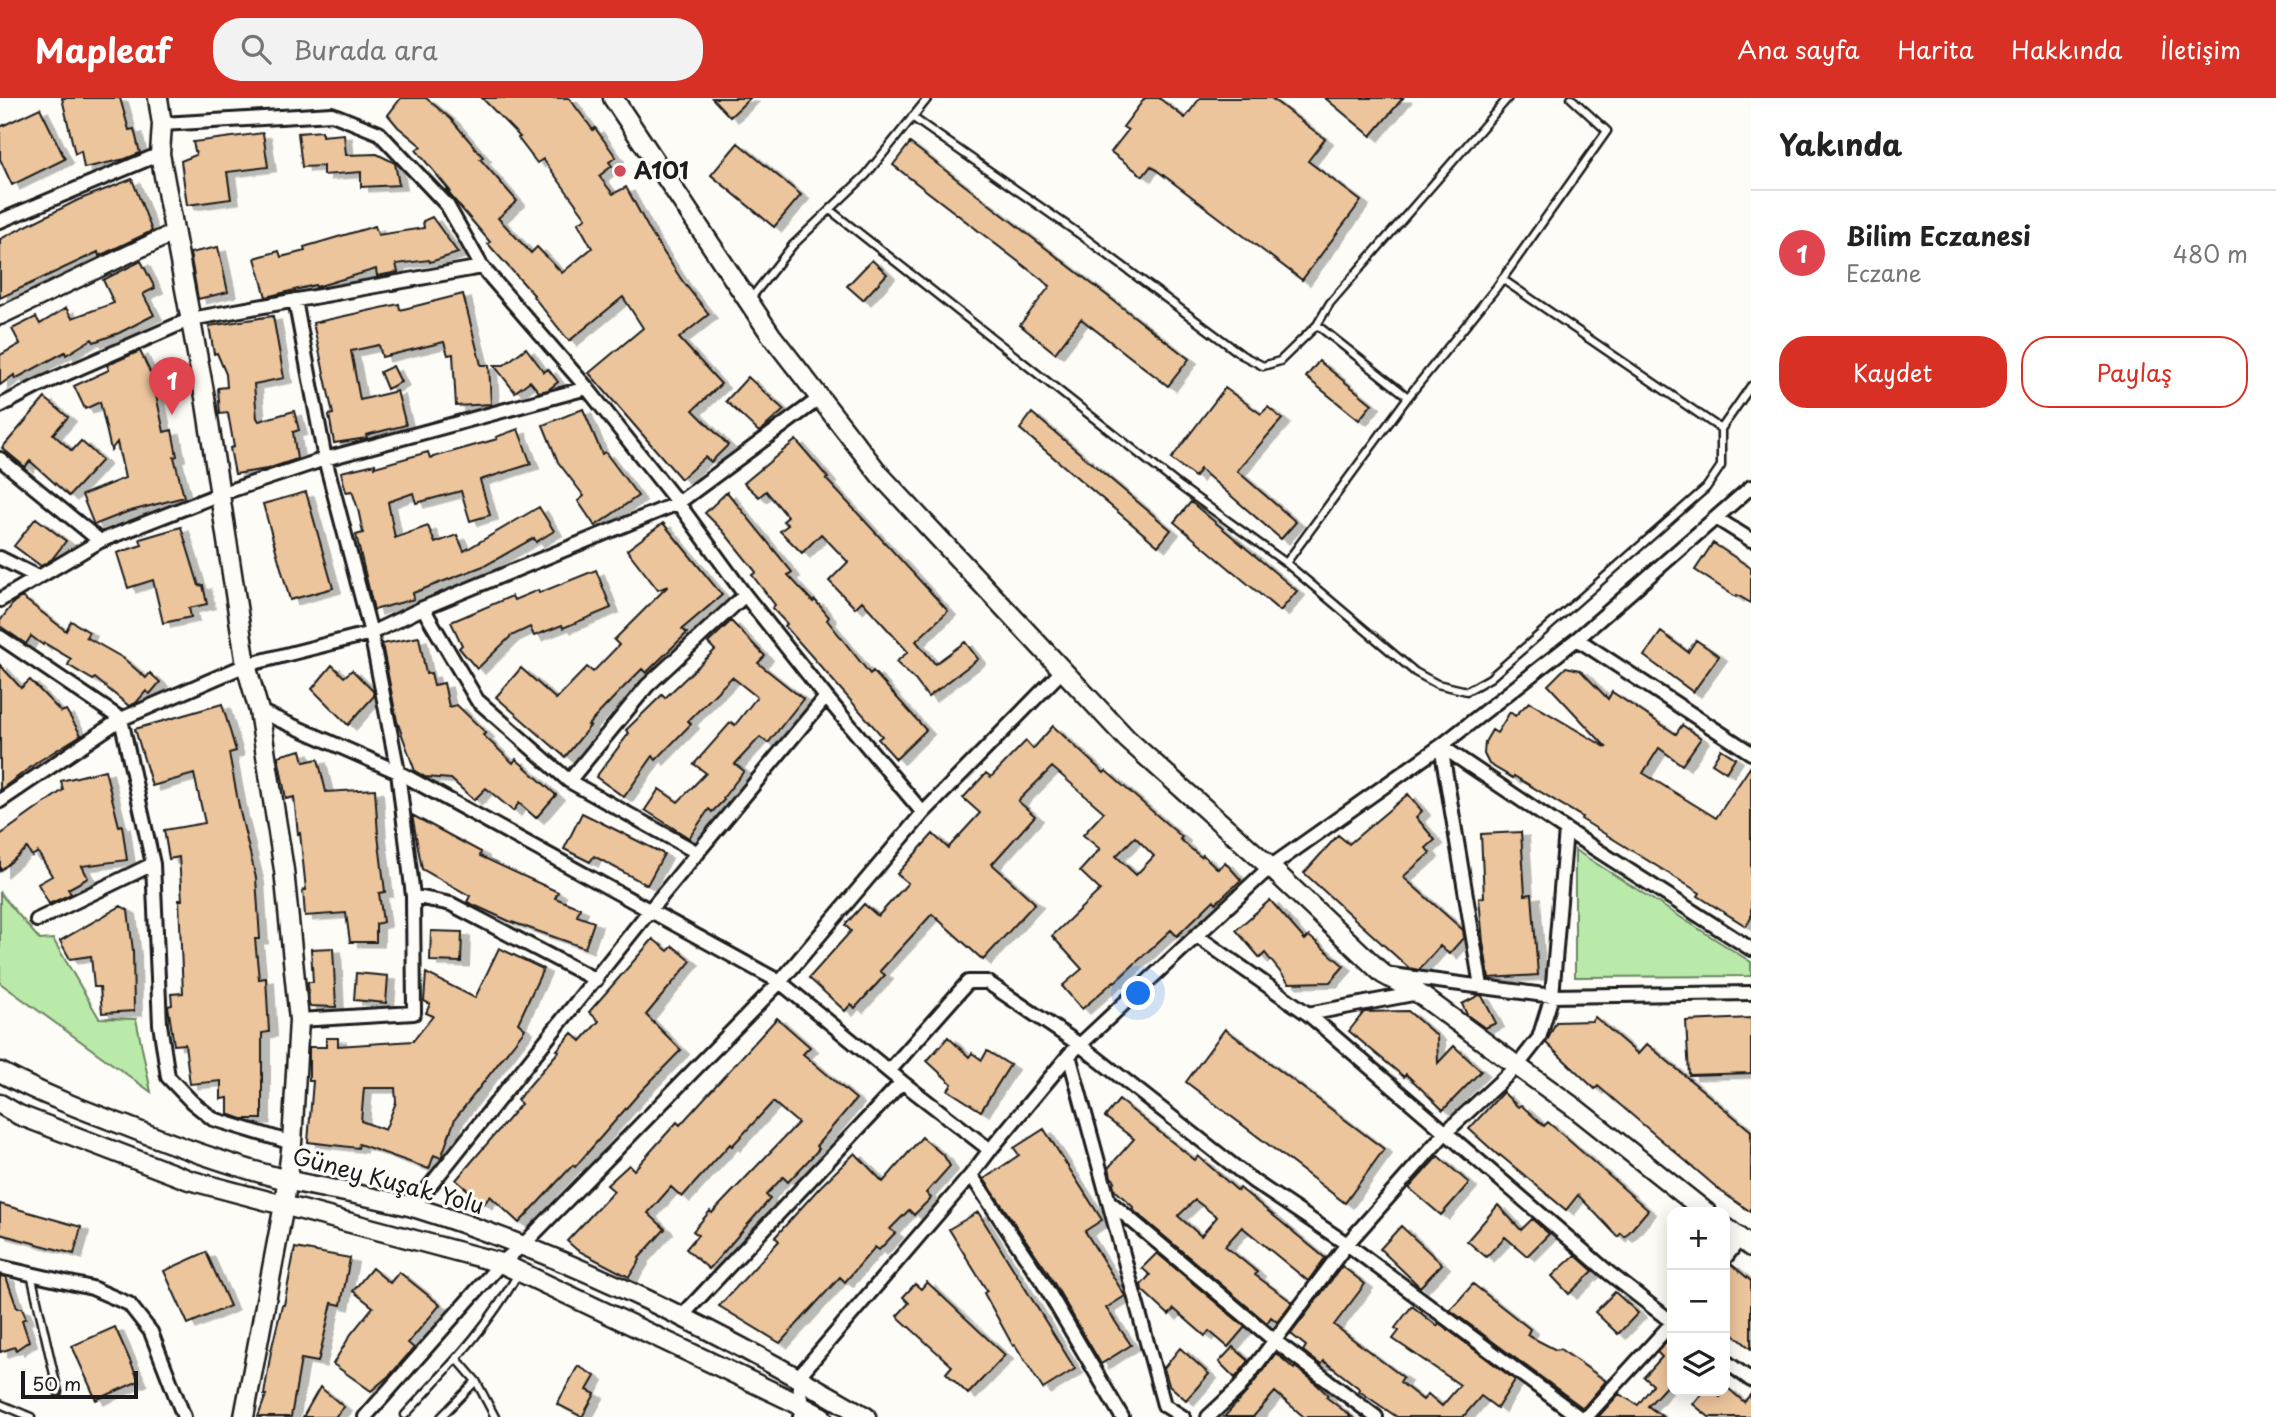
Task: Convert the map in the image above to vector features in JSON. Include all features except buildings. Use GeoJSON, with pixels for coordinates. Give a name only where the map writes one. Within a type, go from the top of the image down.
{"type":"FeatureCollection","features":[{"type":"Feature","properties":{"kind":"main road"},"geometry":{"type":"LineString","coordinates":[[158,98],[162,124],[160,154],[191,319],[246,665],[259,710],[284,870],[299,1020],[292,1143],[284,1205],[244,1417]]}},
{"type":"Feature","properties":{"kind":"main road"},"geometry":{"type":"LineString","coordinates":[[613,98],[771,335],[880,475],[1127,739],[1270,867],[1383,974],[1418,993],[1575,1108],[1700,1207]]}},
{"type":"Feature","properties":{"kind":"main road","name":"Güney Kuşak Yolu"},"geometry":{"type":"LineString","coordinates":[[0,1072],[38,1093],[202,1156],[286,1180],[413,1208],[524,1244],[681,1317],[798,1377],[866,1417]]}},
{"type":"Feature","properties":{"kind":"main road"},"geometry":{"type":"LineString","coordinates":[[0,1104],[19,1115],[189,1180],[501,1263],[801,1411],[822,1417]]}},
{"type":"Feature","properties":{"kind":"main road"},"geometry":{"type":"LineString","coordinates":[[1730,1231],[1746,1243]]}},
{"type":"Feature","properties":{"kind":"street"},"geometry":{"type":"LineString","coordinates":[[162,124],[332,114],[379,133],[447,205],[482,267],[587,387],[678,503],[745,595],[923,813]]}},
{"type":"Feature","properties":{"kind":"street"},"geometry":{"type":"LineString","coordinates":[[0,221],[160,154]]}},
{"type":"Feature","properties":{"kind":"street"},"geometry":{"type":"LineString","coordinates":[[0,316],[175,232]]}},
{"type":"Feature","properties":{"kind":"street"},"geometry":{"type":"LineString","coordinates":[[0,406],[38,386],[191,319],[482,267]]}},
{"type":"Feature","properties":{"kind":"street"},"geometry":{"type":"LineString","coordinates":[[295,300],[325,459],[371,633],[398,772],[413,896],[414,1013],[299,1020]]}},
{"type":"Feature","properties":{"kind":"street"},"geometry":{"type":"LineString","coordinates":[[0,600],[100,541],[220,494],[325,459],[587,387]]}},
{"type":"Feature","properties":{"kind":"street"},"geometry":{"type":"LineString","coordinates":[[0,801],[121,719],[246,665],[371,633],[423,608],[678,503],[821,398]]}},
{"type":"Feature","properties":{"kind":"street"},"geometry":{"type":"LineString","coordinates":[[0,459],[100,541]]}},
{"type":"Feature","properties":{"kind":"street"},"geometry":{"type":"LineString","coordinates":[[801,1411],[798,1377],[971,1175],[1069,1055],[1270,867],[1441,746],[1577,639],[1751,487]]}},
{"type":"Feature","properties":{"kind":"street"},"geometry":{"type":"LineString","coordinates":[[1716,518],[1751,540]]}},
{"type":"Feature","properties":{"kind":"street"},"geometry":{"type":"LineString","coordinates":[[0,558],[38,577]]}},
{"type":"Feature","properties":{"kind":"street"},"geometry":{"type":"LineString","coordinates":[[569,781],[647,686],[745,595]]}},
{"type":"Feature","properties":{"kind":"street"},"geometry":{"type":"LineString","coordinates":[[423,608],[477,700],[569,781],[698,853]]}},
{"type":"Feature","properties":{"kind":"street"},"geometry":{"type":"LineString","coordinates":[[0,637],[121,719],[153,864],[160,1024],[168,1077],[213,1119],[292,1143]]}},
{"type":"Feature","properties":{"kind":"street"},"geometry":{"type":"LineString","coordinates":[[1577,639],[1751,753]]}},
{"type":"Feature","properties":{"kind":"street"},"geometry":{"type":"LineString","coordinates":[[365,1417],[501,1263],[524,1244],[780,982],[923,813],[1063,670]]}},
{"type":"Feature","properties":{"kind":"street"},"geometry":{"type":"LineString","coordinates":[[413,1208],[650,910],[826,697]]}},
{"type":"Feature","properties":{"kind":"street"},"geometry":{"type":"LineString","coordinates":[[259,710],[398,772],[780,982],[990,1150]]}},
{"type":"Feature","properties":{"kind":"street"},"geometry":{"type":"LineString","coordinates":[[1441,746],[1751,949]]}},
{"type":"Feature","properties":{"kind":"street"},"geometry":{"type":"LineString","coordinates":[[1441,746],[1481,986]]}},
{"type":"Feature","properties":{"kind":"street"},"geometry":{"type":"LineString","coordinates":[[1208,1417],[1239,1388],[1347,1244],[1445,1133],[1517,1066],[1539,1038],[1552,996],[1566,830]]}},
{"type":"Feature","properties":{"kind":"street"},"geometry":{"type":"LineString","coordinates":[[37,920],[153,864]]}},
{"type":"Feature","properties":{"kind":"street"},"geometry":{"type":"LineString","coordinates":[[413,896],[451,904],[596,980]]}},
{"type":"Feature","properties":{"kind":"street"},"geometry":{"type":"LineString","coordinates":[[1197,936],[1308,1014],[1609,1273],[1667,1318]]}},
{"type":"Feature","properties":{"kind":"street"},"geometry":{"type":"LineString","coordinates":[[1383,974],[1552,996],[1751,993]]}},
{"type":"Feature","properties":{"kind":"street"},"geometry":{"type":"LineString","coordinates":[[890,1070],[968,982],[986,982],[1080,1045],[1252,1181],[1347,1244],[1579,1417]]}},
{"type":"Feature","properties":{"kind":"street"},"geometry":{"type":"LineString","coordinates":[[1308,1014],[1418,993]]}},
{"type":"Feature","properties":{"kind":"street"},"geometry":{"type":"LineString","coordinates":[[1069,1055],[1164,1405],[1183,1417]]}},
{"type":"Feature","properties":{"kind":"street"},"geometry":{"type":"LineString","coordinates":[[681,1317],[902,1082]]}},
{"type":"Feature","properties":{"kind":"street"},"geometry":{"type":"LineString","coordinates":[[971,1175],[1042,1281],[1122,1417]]}},
{"type":"Feature","properties":{"kind":"street"},"geometry":{"type":"LineString","coordinates":[[1111,1203],[1275,1341],[1376,1417]]}},
{"type":"Feature","properties":{"kind":"street"},"geometry":{"type":"LineString","coordinates":[[1730,1254],[1746,1243]]}},
{"type":"Feature","properties":{"kind":"street"},"geometry":{"type":"LineString","coordinates":[[0,1267],[92,1288],[129,1304],[151,1332],[184,1417]]}},
{"type":"Feature","properties":{"kind":"street"},"geometry":{"type":"LineString","coordinates":[[1586,1417],[1667,1328]]}},
{"type":"Feature","properties":{"kind":"street"},"geometry":{"type":"LineString","coordinates":[[1730,1365],[1751,1380]]}},
{"type":"Feature","properties":{"kind":"lane"},"geometry":{"type":"LineString","coordinates":[[749,301],[793,246],[866,175],[928,98]]}},
{"type":"Feature","properties":{"kind":"lane"},"geometry":{"type":"LineString","coordinates":[[912,117],[1085,238],[1210,331],[1263,366],[1280,361],[1317,325],[1330,303],[1508,98]]}},
{"type":"Feature","properties":{"kind":"lane"},"geometry":{"type":"LineString","coordinates":[[1286,563],[1408,397],[1502,279],[1607,131],[1571,98]]}},
{"type":"Feature","properties":{"kind":"lane"},"geometry":{"type":"LineString","coordinates":[[830,210],[1181,487],[1286,563],[1415,672],[1437,684],[1467,691],[1490,678],[1706,488],[1721,466],[1721,429],[1751,386]]}},
{"type":"Feature","properties":{"kind":"lane"},"geometry":{"type":"LineString","coordinates":[[1502,279],[1721,429]]}},
{"type":"Feature","properties":{"kind":"lane"},"geometry":{"type":"LineString","coordinates":[[1317,325],[1408,397]]}},
{"type":"Feature","properties":{"kind":"lane"},"geometry":{"type":"LineString","coordinates":[[405,1415],[457,1359],[501,1304],[519,1271]]}},
{"type":"Feature","properties":{"kind":"lane"},"geometry":{"type":"LineString","coordinates":[[31,1274],[58,1392]]}},
{"type":"Feature","properties":{"kind":"lane"},"geometry":{"type":"LineString","coordinates":[[457,1359],[475,1381],[495,1417]]}},
{"type":"Feature","properties":{"kind":"lane"},"geometry":{"type":"LineString","coordinates":[[441,1417],[475,1381]]}},
{"type":"Feature","properties":{"kind":"lane"},"geometry":{"type":"LineString","coordinates":[[0,1404],[31,1417]]}},
{"type":"Feature","properties":{"kind":"green space"},"geometry":{"type":"Polygon","coordinates":[[[1575,850],[1751,962],[1751,976],[1575,977],[1575,850]]]}},
{"type":"Feature","properties":{"kind":"green space"},"geometry":{"type":"Polygon","coordinates":[[[0,893],[40,940],[53,939],[99,1018],[136,1019],[151,1092],[0,983],[0,893]]]}},
{"type":"Feature","properties":{"kind":"place","name":"A101"},"geometry":{"type":"Point","coordinates":[620,171]}},
{"type":"Feature","properties":{"kind":"place","name":"Bilim Eczanesi"},"geometry":{"type":"Point","coordinates":[172,415]}}]}
